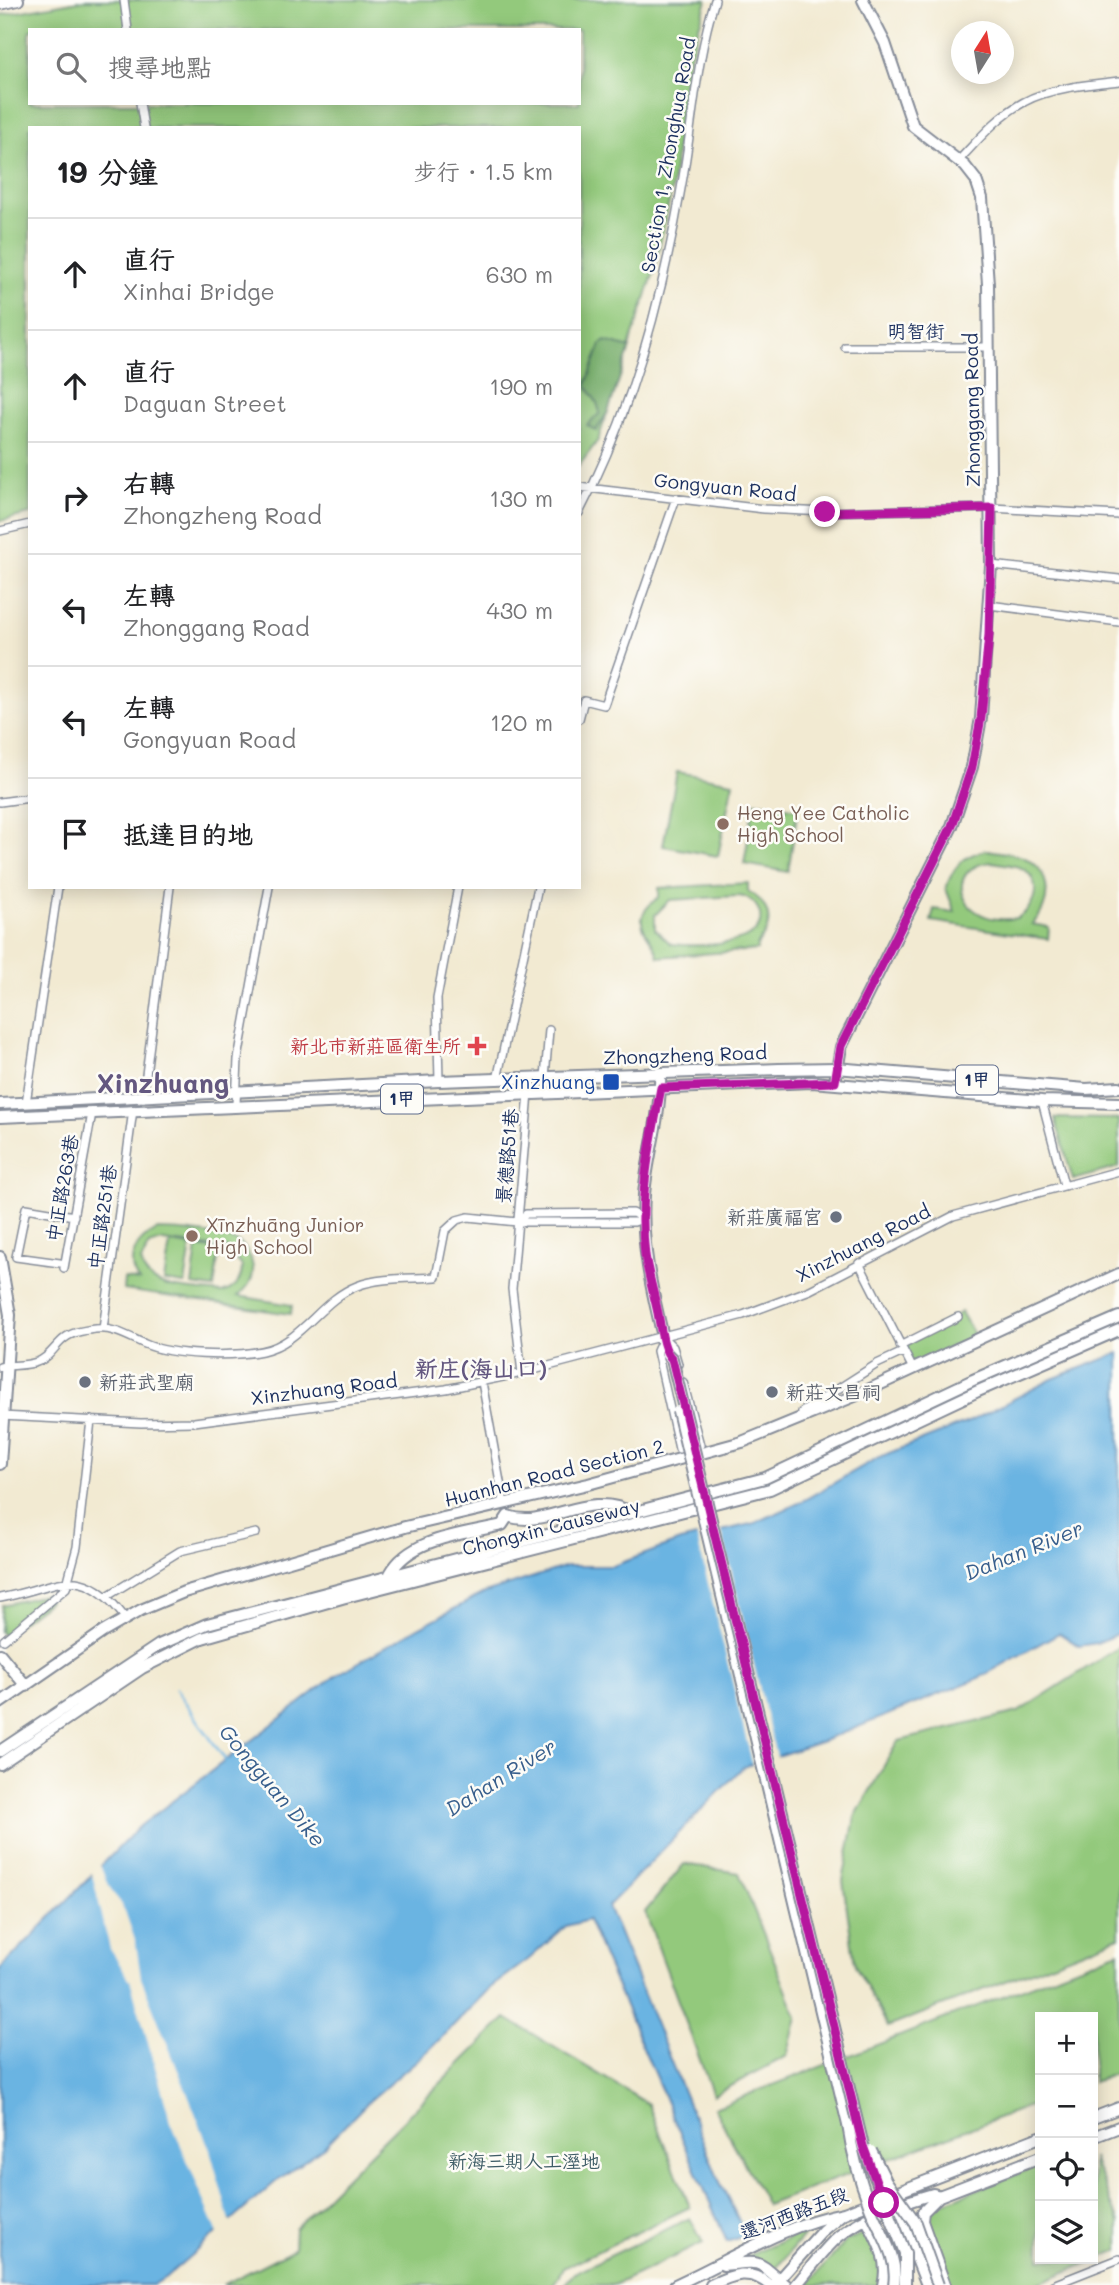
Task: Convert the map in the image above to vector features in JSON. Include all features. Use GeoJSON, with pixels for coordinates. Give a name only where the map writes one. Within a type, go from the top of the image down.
{"type":"FeatureCollection","features":[{"type":"Feature","properties":{"kind":"street"},"geometry":{"type":"LineString","coordinates":[[0,4],[18,0]]}},
{"type":"Feature","properties":{"kind":"street"},"geometry":{"type":"LineString","coordinates":[[124,0],[128,28]]}},
{"type":"Feature","properties":{"kind":"street","name":"Section 1, Zhonghua Road"},"geometry":{"type":"LineString","coordinates":[[581,510],[594,488],[640,358],[664,272],[682,186],[701,52],[715,0]]}},
{"type":"Feature","properties":{"kind":"street","name":"Zhonggang Road"},"geometry":{"type":"LineString","coordinates":[[835,1082],[841,1046],[952,826],[972,767],[981,718],[991,565],[987,259],[982,198],[976,180],[959,160],[913,127],[886,43],[863,0]]}},
{"type":"Feature","properties":{"kind":"street"},"geometry":{"type":"LineString","coordinates":[[959,160],[993,124],[1025,100],[1079,86],[1119,81]]}},
{"type":"Feature","properties":{"kind":"street"},"geometry":{"type":"LineString","coordinates":[[140,105],[144,126]]}},
{"type":"Feature","properties":{"kind":"street","name":"明智街"},"geometry":{"type":"LineString","coordinates":[[845,347],[987,347]]}},
{"type":"Feature","properties":{"kind":"street","name":"Gongyuan Road"},"geometry":{"type":"LineString","coordinates":[[581,487],[764,509],[813,511],[992,508],[1119,515]]}},
{"type":"Feature","properties":{"kind":"street"},"geometry":{"type":"LineString","coordinates":[[581,711],[584,700],[604,705],[676,498]]}},
{"type":"Feature","properties":{"kind":"street"},"geometry":{"type":"LineString","coordinates":[[0,531],[28,524]]}},
{"type":"Feature","properties":{"kind":"street"},"geometry":{"type":"LineString","coordinates":[[991,565],[1119,579]]}},
{"type":"Feature","properties":{"kind":"street"},"geometry":{"type":"LineString","coordinates":[[989,606],[1119,622]]}},
{"type":"Feature","properties":{"kind":"street"},"geometry":{"type":"LineString","coordinates":[[0,802],[28,798]]}},
{"type":"Feature","properties":{"kind":"street"},"geometry":{"type":"LineString","coordinates":[[26,1103],[58,889]]}},
{"type":"Feature","properties":{"kind":"street"},"geometry":{"type":"LineString","coordinates":[[143,1098],[170,889]]}},
{"type":"Feature","properties":{"kind":"street"},"geometry":{"type":"LineString","coordinates":[[236,1099],[240,1045],[269,889]]}},
{"type":"Feature","properties":{"kind":"street"},"geometry":{"type":"LineString","coordinates":[[439,1082],[437,998],[458,889]]}},
{"type":"Feature","properties":{"kind":"street"},"geometry":{"type":"LineString","coordinates":[[497,1080],[538,889]]}},
{"type":"Feature","properties":{"kind":"street"},"geometry":{"type":"LineString","coordinates":[[545,1077],[550,1030]]}},
{"type":"Feature","properties":{"kind":"street","name":"Zhongzheng Road"},"geometry":{"type":"LineString","coordinates":[[0,1117],[133,1110],[439,1082],[836,1068],[1086,1089],[1119,1087]]}},
{"type":"Feature","properties":{"kind":"street"},"geometry":{"type":"LineString","coordinates":[[660,1073],[661,1088],[646,1171],[643,1219],[646,1257],[667,1354],[666,1362],[853,2153],[870,2207],[892,2256],[894,2285]]}},
{"type":"Feature","properties":{"kind":"street","name":"Zhongzheng Road"},"geometry":{"type":"LineString","coordinates":[[0,1104],[143,1098],[236,1099],[528,1093],[835,1082],[1042,1101],[1119,1103]]}},
{"type":"Feature","properties":{"kind":"street","name":"景德路51巷"},"geometry":{"type":"LineString","coordinates":[[522,1373],[512,1289],[528,1093]]}},
{"type":"Feature","properties":{"kind":"street"},"geometry":{"type":"LineString","coordinates":[[1042,1101],[1064,1185]]}},
{"type":"Feature","properties":{"kind":"street","name":"中正路251巷"},"geometry":{"type":"LineString","coordinates":[[103,1329],[133,1110]]}},
{"type":"Feature","properties":{"kind":"street","name":"中正路263巷"},"geometry":{"type":"LineString","coordinates":[[74,1216],[26,1208],[16,1257],[62,1266],[74,1216],[92,1113]]}},
{"type":"Feature","properties":{"kind":"street","name":"Xinzhuang Road"},"geometry":{"type":"LineString","coordinates":[[3,1416],[141,1423],[194,1422],[482,1382],[663,1338],[743,1315],[810,1290],[953,1216],[1119,1171]]}},
{"type":"Feature","properties":{"kind":"street"},"geometry":{"type":"LineString","coordinates":[[2,1366],[37,1362],[71,1334],[103,1329],[134,1336],[145,1343],[189,1352],[250,1353],[281,1346],[345,1292],[357,1286],[376,1281],[436,1278],[445,1231],[457,1220],[468,1217],[517,1222],[634,1222],[643,1219]]}},
{"type":"Feature","properties":{"kind":"street"},"geometry":{"type":"LineString","coordinates":[[0,1257],[10,1315],[2,1366],[0,1464]]}},
{"type":"Feature","properties":{"kind":"street"},"geometry":{"type":"LineString","coordinates":[[859,1263],[913,1369]]}},
{"type":"Feature","properties":{"kind":"street","name":"Huanhan Road Section 2"},"geometry":{"type":"LineString","coordinates":[[0,1703],[126,1619],[184,1592],[405,1527],[711,1452],[806,1418],[1119,1274]]}},
{"type":"Feature","properties":{"kind":"street"},"geometry":{"type":"LineString","coordinates":[[806,1418],[802,1412],[958,1317]]}},
{"type":"Feature","properties":{"kind":"street","name":"Chongxin Causeway"},"geometry":{"type":"LineString","coordinates":[[0,1751],[138,1658],[185,1633],[219,1621],[390,1574],[765,1478],[877,1428],[961,1385],[1119,1317]]}},
{"type":"Feature","properties":{"kind":"street","name":"Chongxin Causeway"},"geometry":{"type":"LineString","coordinates":[[0,1765],[142,1668],[202,1638],[342,1598],[769,1489],[978,1391],[1119,1330]]}},
{"type":"Feature","properties":{"kind":"street"},"geometry":{"type":"LineString","coordinates":[[663,1338],[673,1347],[700,1444]]}},
{"type":"Feature","properties":{"kind":"street"},"geometry":{"type":"LineString","coordinates":[[663,1338],[657,1351],[679,1449]]}},
{"type":"Feature","properties":{"kind":"street"},"geometry":{"type":"LineString","coordinates":[[667,1354],[672,1359],[870,2167],[905,2253],[905,2285]]}},
{"type":"Feature","properties":{"kind":"street"},"geometry":{"type":"LineString","coordinates":[[482,1382],[508,1516]]}},
{"type":"Feature","properties":{"kind":"street"},"geometry":{"type":"LineString","coordinates":[[4,1640],[66,1588],[77,1547],[91,1420]]}},
{"type":"Feature","properties":{"kind":"street"},"geometry":{"type":"LineString","coordinates":[[508,1516],[521,1521],[591,1503],[623,1507],[633,1513]]}},
{"type":"Feature","properties":{"kind":"street"},"geometry":{"type":"LineString","coordinates":[[390,1574],[395,1566],[418,1546],[502,1525],[508,1516]]}},
{"type":"Feature","properties":{"kind":"street"},"geometry":{"type":"LineString","coordinates":[[109,1595],[180,1551],[256,1533]]}},
{"type":"Feature","properties":{"kind":"street"},"geometry":{"type":"LineString","coordinates":[[0,1598],[26,1593],[55,1581],[68,1580],[109,1595],[126,1619]]}},
{"type":"Feature","properties":{"kind":"street"},"geometry":{"type":"LineString","coordinates":[[0,1654],[26,1686]]}},
{"type":"Feature","properties":{"kind":"street"},"geometry":{"type":"LineString","coordinates":[[1098,2116],[1119,2108]]}},
{"type":"Feature","properties":{"kind":"street"},"geometry":{"type":"LineString","coordinates":[[858,2121],[882,2174],[916,2223],[938,2285]]}},
{"type":"Feature","properties":{"kind":"street"},"geometry":{"type":"LineString","coordinates":[[1098,2135],[1119,2127]]}},
{"type":"Feature","properties":{"kind":"street"},"geometry":{"type":"LineString","coordinates":[[796,2285],[839,2237],[889,2201],[1038,2138]]}},
{"type":"Feature","properties":{"kind":"street"},"geometry":{"type":"LineString","coordinates":[[945,2285],[922,2221],[922,2212],[939,2196],[1035,2159]]}},
{"type":"Feature","properties":{"kind":"street"},"geometry":{"type":"LineString","coordinates":[[889,2201],[933,2194],[939,2196]]}},
{"type":"Feature","properties":{"kind":"street"},"geometry":{"type":"LineString","coordinates":[[889,2201],[905,2229],[926,2285]]}},
{"type":"Feature","properties":{"kind":"street","name":"還河西路五段"},"geometry":{"type":"LineString","coordinates":[[717,2266],[748,2249],[826,2216],[889,2201]]}},
{"type":"Feature","properties":{"kind":"street"},"geometry":{"type":"LineString","coordinates":[[777,2284],[823,2230],[844,2213]]}},
{"type":"Feature","properties":{"kind":"street"},"geometry":{"type":"LineString","coordinates":[[866,2218],[883,2252],[886,2267],[884,2285]]}},
{"type":"Feature","properties":{"kind":"street"},"geometry":{"type":"LineString","coordinates":[[1053,2285],[1119,2259]]}},
{"type":"Feature","properties":{"kind":"street"},"geometry":{"type":"LineString","coordinates":[[675,2285],[717,2266],[746,2261],[757,2262],[777,2284]]}},
{"type":"Feature","properties":{"kind":"street"},"geometry":{"type":"LineString","coordinates":[[711,2285],[743,2273],[777,2284]]}},
{"type":"Feature","properties":{"kind":"green space"},"geometry":{"type":"Polygon","coordinates":[[[84,0],[707,0],[686,70],[672,188],[654,272],[598,440],[581,463],[581,126],[28,126],[28,514],[0,521],[0,15],[84,0]]]}},
{"type":"Feature","properties":{"kind":"green space"},"geometry":{"type":"Polygon","coordinates":[[[605,341],[630,348],[608,412],[596,431],[587,425],[600,413],[586,385],[601,344],[605,341]]]}},
{"type":"Feature","properties":{"kind":"green space"},"geometry":{"type":"Polygon","coordinates":[[[677,772],[733,782],[718,856],[663,846],[677,772]]]}},
{"type":"Feature","properties":{"kind":"green space"},"geometry":{"type":"Polygon","coordinates":[[[754,802],[798,809],[788,872],[744,864],[754,802]]]}},
{"type":"Feature","properties":{"kind":"green space"},"geometry":{"type":"Polygon","coordinates":[[[986,850],[1021,856],[1041,871],[1045,880],[1046,899],[1039,917],[1032,924],[1049,927],[1048,939],[931,921],[934,909],[955,912],[946,889],[949,881],[960,863],[986,850]],[[993,862],[977,866],[967,874],[962,884],[963,895],[970,906],[981,914],[997,919],[1017,918],[1033,901],[1033,879],[1021,868],[993,862]]]}},
{"type":"Feature","properties":{"kind":"green space"},"geometry":{"type":"Polygon","coordinates":[[[748,883],[748,891],[763,904],[768,916],[767,928],[757,950],[658,957],[642,922],[648,906],[659,897],[659,888],[748,883]],[[742,897],[670,900],[655,915],[655,929],[671,944],[712,944],[743,939],[754,932],[760,923],[759,911],[755,905],[751,900],[742,897]]]}},
{"type":"Feature","properties":{"kind":"green space"},"geometry":{"type":"Polygon","coordinates":[[[1055,1118],[1119,1119],[1119,1167],[1073,1180],[1055,1118]]]}},
{"type":"Feature","properties":{"kind":"green space"},"geometry":{"type":"Polygon","coordinates":[[[158,1230],[188,1232],[213,1235],[241,1244],[249,1255],[253,1273],[249,1284],[238,1296],[292,1305],[291,1314],[123,1290],[124,1279],[139,1281],[134,1273],[132,1258],[139,1244],[158,1230]],[[162,1241],[149,1245],[141,1262],[145,1272],[162,1284],[187,1290],[222,1293],[234,1286],[242,1271],[242,1266],[228,1249],[162,1241]]]}},
{"type":"Feature","properties":{"kind":"green space"},"geometry":{"type":"Polygon","coordinates":[[[170,1243],[191,1246],[185,1284],[164,1281],[170,1243]]]}},
{"type":"Feature","properties":{"kind":"green space"},"geometry":{"type":"Polygon","coordinates":[[[197,1247],[219,1250],[214,1288],[192,1285],[197,1247]]]}},
{"type":"Feature","properties":{"kind":"green space"},"geometry":{"type":"Polygon","coordinates":[[[961,1312],[975,1336],[913,1365],[903,1347],[961,1312]]]}},
{"type":"Feature","properties":{"kind":"green space"},"geometry":{"type":"Polygon","coordinates":[[[44,1595],[49,1601],[3,1636],[0,1631],[2,1605],[44,1595]]]}},
{"type":"Feature","properties":{"kind":"green space"},"geometry":{"type":"Polygon","coordinates":[[[1119,1647],[1119,1937],[888,2027],[855,1965],[843,1881],[855,1817],[898,1741],[1018,1712],[1119,1647]]]}},
{"type":"Feature","properties":{"kind":"green space"},"geometry":{"type":"Polygon","coordinates":[[[684,1864],[739,1873],[797,2017],[787,2056],[713,2095],[645,1912],[684,1864]]]}},
{"type":"Feature","properties":{"kind":"green space"},"geometry":{"type":"Polygon","coordinates":[[[1119,1951],[1119,2072],[1098,2080],[1098,2012],[1035,2012],[1035,2104],[767,2205],[714,2108],[1119,1951]]]}},
{"type":"Feature","properties":{"kind":"green space","name":"新海三期人工溼地"},"geometry":{"type":"Polygon","coordinates":[[[506,2018],[648,2104],[690,2207],[563,2268],[553,2285],[223,2285],[294,2249],[295,2228],[506,2018]]]}},
{"type":"Feature","properties":{"kind":"green space"},"geometry":{"type":"Polygon","coordinates":[[[1035,2167],[1035,2264],[1085,2264],[1034,2285],[948,2285],[927,2229],[928,2213],[937,2205],[1035,2167]]]}},
{"type":"Feature","properties":{"kind":"green space"},"geometry":{"type":"Polygon","coordinates":[[[1098,2170],[1119,2222],[1119,2250],[1098,2259],[1098,2170]]]}},
{"type":"Feature","properties":{"kind":"green space"},"geometry":{"type":"Polygon","coordinates":[[[690,2218],[703,2243],[614,2285],[564,2285],[574,2273],[690,2218]]]}},
{"type":"Feature","properties":{"kind":"green space"},"geometry":{"type":"Polygon","coordinates":[[[808,2230],[777,2267],[770,2268],[747,2256],[808,2230]]]}},
{"type":"Feature","properties":{"kind":"green space"},"geometry":{"type":"Polygon","coordinates":[[[867,2232],[877,2251],[881,2285],[807,2285],[847,2240],[867,2232]]]}},
{"type":"Feature","properties":{"kind":"water","name":"Dahan River"},"geometry":{"type":"Polygon","coordinates":[[[1119,1353],[1119,1633],[1097,1643],[1079,1646],[1059,1633],[979,1678],[823,1741],[743,1767],[608,1906],[718,2178],[746,2235],[727,2242],[588,1920],[566,1926],[529,1959],[490,1988],[430,2049],[368,2102],[325,2146],[279,2179],[166,2277],[153,2285],[0,2285],[0,1969],[140,1826],[335,1676],[482,1594],[567,1566],[613,1566],[680,1541],[755,1523],[799,1503],[879,1457],[973,1420],[1052,1379],[1119,1353]]]}},
{"type":"Feature","properties":{"kind":"pier"},"geometry":{"type":"Polygon","coordinates":[[[721,1528],[777,1760],[753,1767],[696,1534],[721,1528]]]}},
{"type":"Feature","properties":{"kind":"pier"},"geometry":{"type":"Polygon","coordinates":[[[99,1862],[107,1883],[125,1911],[136,1943],[141,1978],[210,2150],[231,2225],[219,2236],[171,2122],[130,1980],[110,1949],[91,1870],[99,1862]]]}},
{"type":"Feature","properties":{"kind":"waterway","name":"Gongguan Dike"},"geometry":{"type":"LineString","coordinates":[[176,1689],[226,1761]]}},
{"type":"Feature","properties":{"kind":"place","name":"Heng Yee Catholic High School"},"geometry":{"type":"Point","coordinates":[723,824]}},
{"type":"Feature","properties":{"kind":"place","name":"新北市新莊區衛生所"},"geometry":{"type":"Point","coordinates":[477,1046]}},
{"type":"Feature","properties":{"kind":"place","name":"Xinzhuang"},"geometry":{"type":"Point","coordinates":[611,1082]}},
{"type":"Feature","properties":{"kind":"place","name":"新莊廣福宮"},"geometry":{"type":"Point","coordinates":[836,1217]}},
{"type":"Feature","properties":{"kind":"place","name":"Xīnzhuāng Junior High School"},"geometry":{"type":"Point","coordinates":[192,1236]}},
{"type":"Feature","properties":{"kind":"place","name":"新莊武聖廟"},"geometry":{"type":"Point","coordinates":[85,1382]}},
{"type":"Feature","properties":{"kind":"place","name":"新莊文昌祠"},"geometry":{"type":"Point","coordinates":[772,1392]}},
{"type":"Feature","properties":{"kind":"district","name":"Xinzhuang"},"geometry":{"type":"Point","coordinates":[163,1084]}},
{"type":"Feature","properties":{"kind":"district","name":"新庄(海山口)"},"geometry":{"type":"Point","coordinates":[481,1369]}},
{"type":"Feature","properties":{"kind":"route"},"geometry":{"type":"LineString","coordinates":[[825,512],[992,508],[989,635],[981,718],[972,767],[952,826],[841,1046],[835,1082],[661,1088],[646,1171],[643,1231],[663,1338],[667,1354],[672,1359],[863,2146],[884,2203]]}}]}
